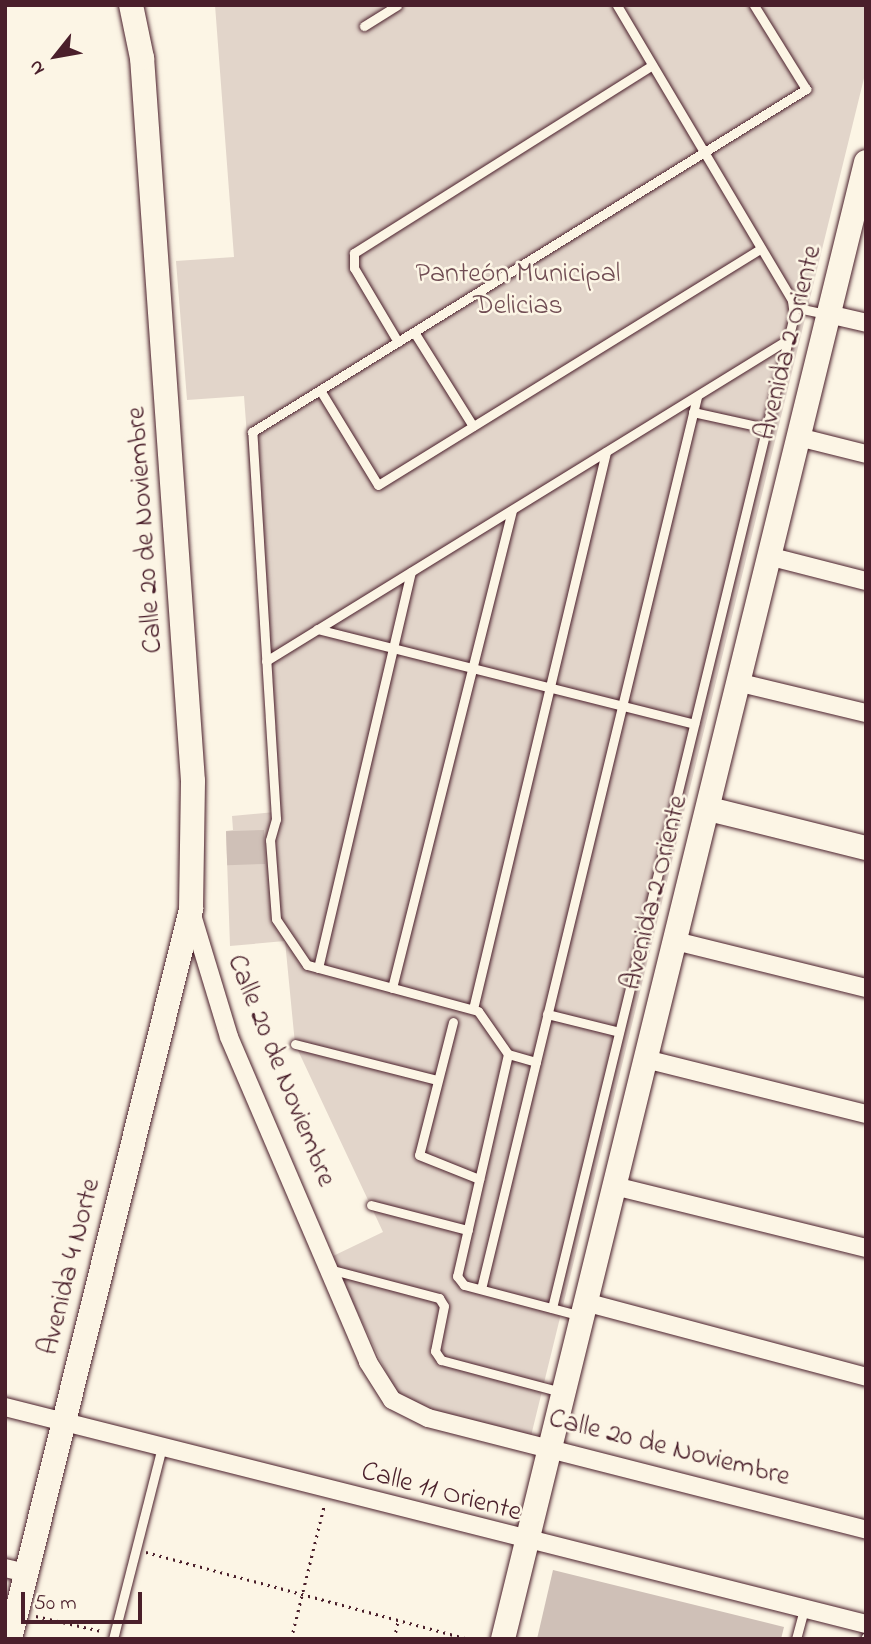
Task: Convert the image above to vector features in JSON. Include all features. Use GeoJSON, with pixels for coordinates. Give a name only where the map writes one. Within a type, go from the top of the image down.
{"type":"FeatureCollection","features":[{"type":"Feature","properties":{"kind":"street","name":"Calle 20 de Noviembre"},"geometry":{"type":"LineString","coordinates":[[131,5],[142,58],[192,767],[191,909],[216,1004],[368,1362],[401,1408],[866,1530]]}},
{"type":"Feature","properties":{"kind":"street","name":"Avenida 2 Oriente"},"geometry":{"type":"LineString","coordinates":[[503,1639],[561,1392],[709,809],[737,681],[828,314],[863,187],[866,162]]}},
{"type":"Feature","properties":{"kind":"street"},"geometry":{"type":"LineString","coordinates":[[828,314],[866,323]]}},
{"type":"Feature","properties":{"kind":"street"},"geometry":{"type":"LineString","coordinates":[[798,437],[866,454]]}},
{"type":"Feature","properties":{"kind":"street"},"geometry":{"type":"LineString","coordinates":[[768,556],[866,581]]}},
{"type":"Feature","properties":{"kind":"street"},"geometry":{"type":"LineString","coordinates":[[737,681],[866,713]]}},
{"type":"Feature","properties":{"kind":"street"},"geometry":{"type":"LineString","coordinates":[[709,809],[866,848]]}},
{"type":"Feature","properties":{"kind":"street","name":"Avenida 4 Norte"},"geometry":{"type":"LineString","coordinates":[[9,1639],[16,1612],[15,1570],[63,1422],[191,909]]}},
{"type":"Feature","properties":{"kind":"street"},"geometry":{"type":"LineString","coordinates":[[675,941],[866,988]]}},
{"type":"Feature","properties":{"kind":"street"},"geometry":{"type":"LineString","coordinates":[[645,1059],[866,1114]]}},
{"type":"Feature","properties":{"kind":"street"},"geometry":{"type":"LineString","coordinates":[[614,1186],[866,1248]]}},
{"type":"Feature","properties":{"kind":"street"},"geometry":{"type":"LineString","coordinates":[[584,1309],[866,1377]]}},
{"type":"Feature","properties":{"kind":"street","name":"Calle 11 Oriente"},"geometry":{"type":"LineString","coordinates":[[5,1407],[527,1542],[866,1624]]}},
{"type":"Feature","properties":{"kind":"lane"},"geometry":{"type":"LineString","coordinates":[[364,26],[397,5]]}},
{"type":"Feature","properties":{"kind":"lane"},"geometry":{"type":"LineString","coordinates":[[552,1308],[793,307],[617,5]]}},
{"type":"Feature","properties":{"kind":"lane"},"geometry":{"type":"LineString","coordinates":[[536,1062],[508,1054],[472,1009],[307,965],[276,919],[266,661],[252,432],[806,89],[754,5]]}},
{"type":"Feature","properties":{"kind":"lane"},"geometry":{"type":"LineString","coordinates":[[398,342],[354,268],[354,253],[652,65]]}},
{"type":"Feature","properties":{"kind":"lane"},"geometry":{"type":"LineString","coordinates":[[320,390],[379,485],[761,248]]}},
{"type":"Feature","properties":{"kind":"lane"},"geometry":{"type":"LineString","coordinates":[[793,307],[828,314]]}},
{"type":"Feature","properties":{"kind":"lane"},"geometry":{"type":"LineString","coordinates":[[414,332],[473,426]]}},
{"type":"Feature","properties":{"kind":"lane"},"geometry":{"type":"LineString","coordinates":[[266,661],[787,340]]}},
{"type":"Feature","properties":{"kind":"lane"},"geometry":{"type":"LineString","coordinates":[[481,1289],[697,397]]}},
{"type":"Feature","properties":{"kind":"lane"},"geometry":{"type":"LineString","coordinates":[[693,412],[766,428]]}},
{"type":"Feature","properties":{"kind":"lane"},"geometry":{"type":"LineString","coordinates":[[472,1009],[606,452]]}},
{"type":"Feature","properties":{"kind":"lane"},"geometry":{"type":"LineString","coordinates":[[392,988],[512,510]]}},
{"type":"Feature","properties":{"kind":"lane"},"geometry":{"type":"LineString","coordinates":[[318,968],[411,572]]}},
{"type":"Feature","properties":{"kind":"lane"},"geometry":{"type":"LineString","coordinates":[[317,629],[694,724]]}},
{"type":"Feature","properties":{"kind":"lane"},"geometry":{"type":"LineString","coordinates":[[547,1014],[619,1032]]}},
{"type":"Feature","properties":{"kind":"lane"},"geometry":{"type":"LineString","coordinates":[[453,1023],[419,1155],[479,1179]]}},
{"type":"Feature","properties":{"kind":"lane"},"geometry":{"type":"LineString","coordinates":[[295,1044],[437,1080]]}},
{"type":"Feature","properties":{"kind":"lane"},"geometry":{"type":"LineString","coordinates":[[508,1054],[457,1276],[481,1289],[552,1308],[584,1309]]}},
{"type":"Feature","properties":{"kind":"lane"},"geometry":{"type":"LineString","coordinates":[[371,1205],[467,1230]]}},
{"type":"Feature","properties":{"kind":"lane"},"geometry":{"type":"LineString","coordinates":[[329,1269],[439,1298],[444,1306],[435,1351],[441,1360],[561,1392]]}},
{"type":"Feature","properties":{"kind":"lane"},"geometry":{"type":"LineString","coordinates":[[114,1636],[162,1447]]}},
{"type":"Feature","properties":{"kind":"lane"},"geometry":{"type":"LineString","coordinates":[[796,1639],[804,1609]]}},
{"type":"Feature","properties":{"kind":"path"},"geometry":{"type":"LineString","coordinates":[[292,1639],[328,1490]]}},
{"type":"Feature","properties":{"kind":"path"},"geometry":{"type":"LineString","coordinates":[[136,1549],[468,1639]]}},
{"type":"Feature","properties":{"kind":"path"},"geometry":{"type":"LineString","coordinates":[[16,1612],[114,1636]]}},
{"type":"Feature","properties":{"kind":"path"},"geometry":{"type":"LineString","coordinates":[[394,1639],[398,1620]]}},
{"type":"Feature","properties":{"kind":"green space","name":"Panteón Municipal Delicias"},"geometry":{"type":"Polygon","coordinates":[[[215,5],[866,5],[866,70],[531,1436],[401,1403],[331,1257],[383,1232],[295,1044],[285,941],[230,946],[226,831],[233,830],[232,816],[275,812],[244,396],[187,400],[176,261],[234,257],[215,5]]]}},
{"type":"Feature","properties":{"kind":"building"},"geometry":{"type":"Polygon","coordinates":[[[264,830],[265,864],[227,865],[226,831],[264,830]]]}},
{"type":"Feature","properties":{"kind":"building"},"geometry":{"type":"Polygon","coordinates":[[[553,1570],[784,1627],[781,1639],[537,1639],[553,1570]]]}}]}
